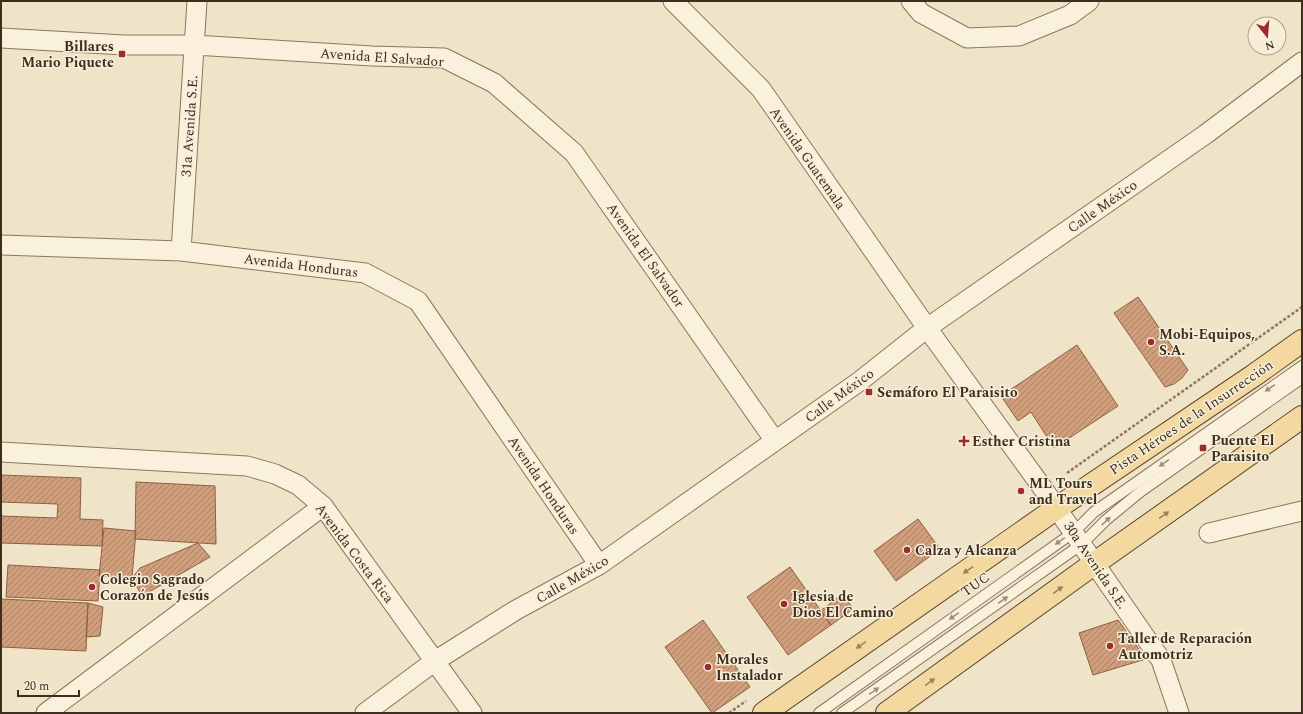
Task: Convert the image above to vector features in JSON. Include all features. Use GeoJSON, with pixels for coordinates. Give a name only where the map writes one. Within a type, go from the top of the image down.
{"type":"FeatureCollection","features":[{"type":"Feature","properties":{"kind":"main road","name":"Pista Héroes de la Insurrección"},"geometry":{"type":"LineString","coordinates":[[764,713],[1057,508],[1253,376],[1302,341]]}},
{"type":"Feature","properties":{"kind":"main road"},"geometry":{"type":"LineString","coordinates":[[887,713],[1095,563],[1302,417]]}},
{"type":"Feature","properties":{"kind":"street","name":"31a Avenida S.E."},"geometry":{"type":"LineString","coordinates":[[181,251],[197,1]]}},
{"type":"Feature","properties":{"kind":"street","name":"Avenida Guatemala"},"geometry":{"type":"LineString","coordinates":[[673,1],[761,89],[927,328]]}},
{"type":"Feature","properties":{"kind":"street"},"geometry":{"type":"LineString","coordinates":[[911,1],[921,13],[967,38],[1019,36],[1070,15],[1089,1]]}},
{"type":"Feature","properties":{"kind":"street","name":"Avenida El Salvador"},"geometry":{"type":"LineString","coordinates":[[1,38],[124,45],[194,45],[372,56],[444,58],[494,83],[574,153],[775,441]]}},
{"type":"Feature","properties":{"kind":"street","name":"Calle México"},"geometry":{"type":"LineString","coordinates":[[366,713],[435,661],[516,610],[599,565],[860,381],[927,328],[1206,134],[1302,62]]}},
{"type":"Feature","properties":{"kind":"street","name":"Avenida Honduras"},"geometry":{"type":"LineString","coordinates":[[1,245],[181,251],[365,273],[418,301],[599,565]]}},
{"type":"Feature","properties":{"kind":"street","name":"30a Avenida S.E."},"geometry":{"type":"LineString","coordinates":[[927,328],[1057,508],[1161,660],[1179,713]]}},
{"type":"Feature","properties":{"kind":"street","name":"Avenida Costa Rica"},"geometry":{"type":"LineString","coordinates":[[1,452],[247,466],[275,474],[298,485],[323,506],[472,713]]}},
{"type":"Feature","properties":{"kind":"street"},"geometry":{"type":"LineString","coordinates":[[46,713],[323,506]]}},
{"type":"Feature","properties":{"kind":"street"},"geometry":{"type":"LineString","coordinates":[[1209,533],[1302,511]]}},
{"type":"Feature","properties":{"kind":"lane","name":"TUC"},"geometry":{"type":"LineString","coordinates":[[842,713],[1078,538],[1094,512],[1302,366]]}},
{"type":"Feature","properties":{"kind":"lane","name":"TUC"},"geometry":{"type":"LineString","coordinates":[[819,713],[1106,520],[1140,492],[1302,378]]}},
{"type":"Feature","properties":{"kind":"building","name":"Mobi-Equipos, S.A."},"geometry":{"type":"Polygon","coordinates":[[[1138,297],[1188,370],[1182,378],[1174,384],[1165,387],[1114,313],[1138,297]]]}},
{"type":"Feature","properties":{"kind":"building"},"geometry":{"type":"Polygon","coordinates":[[[1077,345],[1118,406],[1054,448],[1031,412],[1018,421],[1001,396],[1077,345]]]}},
{"type":"Feature","properties":{"kind":"building"},"geometry":{"type":"Polygon","coordinates":[[[1,475],[81,478],[80,519],[103,520],[102,546],[1,543],[1,516],[57,518],[58,504],[1,502],[1,475]]]}},
{"type":"Feature","properties":{"kind":"building"},"geometry":{"type":"Polygon","coordinates":[[[136,482],[215,486],[216,544],[135,539],[136,482]]]}},
{"type":"Feature","properties":{"kind":"building","name":"Calza y Alcanza"},"geometry":{"type":"Polygon","coordinates":[[[918,519],[940,549],[896,581],[874,551],[918,519]]]}},
{"type":"Feature","properties":{"kind":"building"},"geometry":{"type":"Polygon","coordinates":[[[104,528],[136,531],[132,578],[99,576],[104,528]]]}},
{"type":"Feature","properties":{"kind":"building"},"geometry":{"type":"Polygon","coordinates":[[[198,543],[210,557],[142,596],[132,578],[140,568],[198,543]]]}},
{"type":"Feature","properties":{"kind":"building"},"geometry":{"type":"Polygon","coordinates":[[[8,565],[100,570],[98,601],[6,597],[8,565]]]}},
{"type":"Feature","properties":{"kind":"building","name":"Iglesia de Dios El Camino"},"geometry":{"type":"Polygon","coordinates":[[[790,567],[831,625],[788,655],[747,597],[790,567]]]}},
{"type":"Feature","properties":{"kind":"building"},"geometry":{"type":"Polygon","coordinates":[[[843,594],[853,609],[831,625],[820,611],[843,594]]]}},
{"type":"Feature","properties":{"kind":"building"},"geometry":{"type":"Polygon","coordinates":[[[1,599],[88,603],[86,651],[1,647],[1,599]]]}},
{"type":"Feature","properties":{"kind":"building"},"geometry":{"type":"Polygon","coordinates":[[[88,603],[103,607],[100,636],[86,637],[88,603]]]}},
{"type":"Feature","properties":{"kind":"building","name":"Morales Instalador"},"geometry":{"type":"Polygon","coordinates":[[[703,620],[750,687],[712,713],[665,647],[703,620]]]}},
{"type":"Feature","properties":{"kind":"building","name":"Taller de Reparación Automotriz"},"geometry":{"type":"Polygon","coordinates":[[[1118,620],[1146,659],[1093,675],[1079,633],[1118,620]]]}},
{"type":"Feature","properties":{"kind":"place","name":"Billares Mario Piquete"},"geometry":{"type":"Point","coordinates":[122,54]}},
{"type":"Feature","properties":{"kind":"place","name":"Mobi-Equipos, S.A."},"geometry":{"type":"Point","coordinates":[1151,342]}},
{"type":"Feature","properties":{"kind":"place","name":"Semáforo El Paraisito"},"geometry":{"type":"Point","coordinates":[869,392]}},
{"type":"Feature","properties":{"kind":"place","name":"Esther Cristina"},"geometry":{"type":"Point","coordinates":[964,441]}},
{"type":"Feature","properties":{"kind":"place","name":"Puente El Paraisito"},"geometry":{"type":"Point","coordinates":[1203,448]}},
{"type":"Feature","properties":{"kind":"place","name":"ML Tours and Travel"},"geometry":{"type":"Point","coordinates":[1021,491]}},
{"type":"Feature","properties":{"kind":"place","name":"Calza y Alcanza"},"geometry":{"type":"Point","coordinates":[907,550]}},
{"type":"Feature","properties":{"kind":"place","name":"Colegio Sagrado Corazón de Jesús"},"geometry":{"type":"Point","coordinates":[92,587]}},
{"type":"Feature","properties":{"kind":"place","name":"Iglesia de Dios El Camino"},"geometry":{"type":"Point","coordinates":[784,604]}},
{"type":"Feature","properties":{"kind":"place","name":"Taller de Reparación Automotriz"},"geometry":{"type":"Point","coordinates":[1110,646]}},
{"type":"Feature","properties":{"kind":"place","name":"Morales Instalador"},"geometry":{"type":"Point","coordinates":[708,667]}}]}
